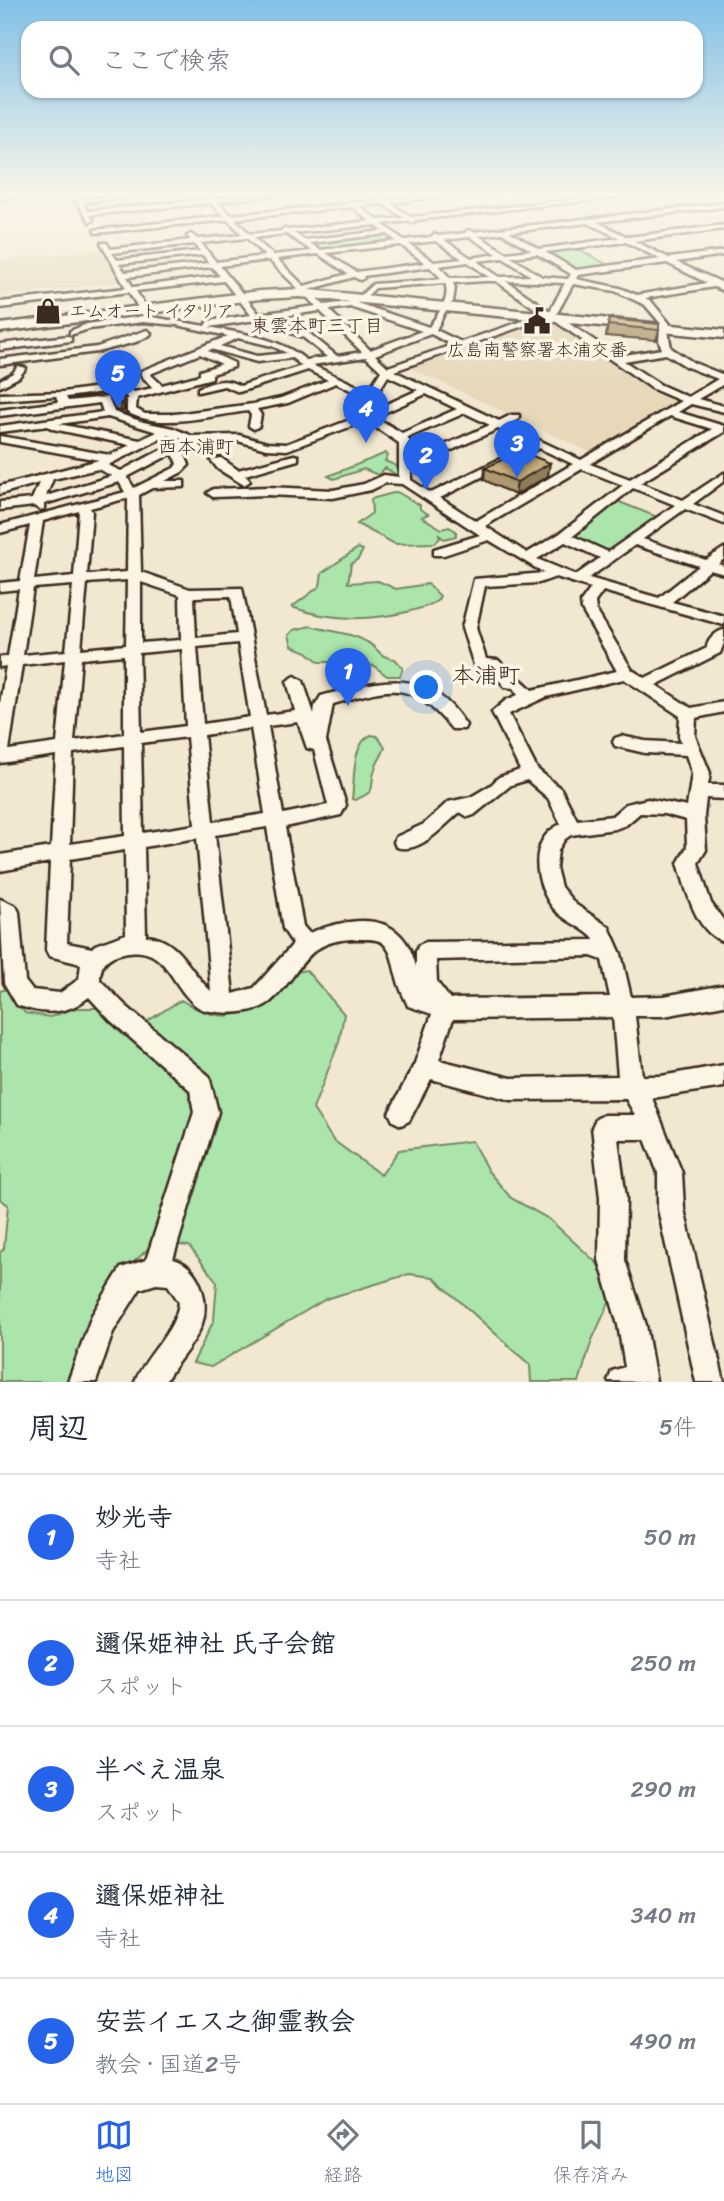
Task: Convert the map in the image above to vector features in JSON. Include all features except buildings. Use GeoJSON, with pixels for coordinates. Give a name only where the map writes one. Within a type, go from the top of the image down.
{"type":"FeatureCollection","features":[{"type":"Feature","properties":{"kind":"highway"},"geometry":{"type":"LineString","coordinates":[[0,325],[137,301],[298,291],[362,295],[724,332]]}},
{"type":"Feature","properties":{"kind":"highway"},"geometry":{"type":"LineString","coordinates":[[0,325],[66,319],[137,301]]}},
{"type":"Feature","properties":{"kind":"street"},"geometry":{"type":"LineString","coordinates":[[137,301],[115,262],[140,259]]}},
{"type":"Feature","properties":{"kind":"street"},"geometry":{"type":"LineString","coordinates":[[210,259],[257,317],[307,335],[334,358]]}},
{"type":"Feature","properties":{"kind":"street"},"geometry":{"type":"LineString","coordinates":[[122,275],[256,259]]}},
{"type":"Feature","properties":{"kind":"street"},"geometry":{"type":"LineString","coordinates":[[262,259],[298,291],[323,307],[386,371],[581,464],[724,520]]}},
{"type":"Feature","properties":{"kind":"street"},"geometry":{"type":"LineString","coordinates":[[271,259],[298,291]]}},
{"type":"Feature","properties":{"kind":"street"},"geometry":{"type":"LineString","coordinates":[[329,259],[354,275],[362,295],[460,345]]}},
{"type":"Feature","properties":{"kind":"street"},"geometry":{"type":"LineString","coordinates":[[202,390],[225,382],[239,389],[306,365],[368,354],[431,331],[448,304],[449,283],[427,259]]}},
{"type":"Feature","properties":{"kind":"street"},"geometry":{"type":"LineString","coordinates":[[298,291],[354,275],[474,259]]}},
{"type":"Feature","properties":{"kind":"street"},"geometry":{"type":"LineString","coordinates":[[510,259],[539,278]]}},
{"type":"Feature","properties":{"kind":"street"},"geometry":{"type":"LineString","coordinates":[[550,259],[574,277],[621,290],[654,306],[665,326],[663,342],[667,351]]}},
{"type":"Feature","properties":{"kind":"street"},"geometry":{"type":"LineString","coordinates":[[600,259],[615,268]]}},
{"type":"Feature","properties":{"kind":"street"},"geometry":{"type":"LineString","coordinates":[[631,259],[641,265]]}},
{"type":"Feature","properties":{"kind":"street"},"geometry":{"type":"LineString","coordinates":[[665,259],[721,286]]}},
{"type":"Feature","properties":{"kind":"street"},"geometry":{"type":"LineString","coordinates":[[195,326],[323,307],[362,295],[449,283],[574,277],[615,268],[679,259]]}},
{"type":"Feature","properties":{"kind":"street"},"geometry":{"type":"LineString","coordinates":[[470,260],[657,387],[689,400],[724,409]]}},
{"type":"Feature","properties":{"kind":"street"},"geometry":{"type":"LineString","coordinates":[[367,417],[366,407],[370,396],[386,371],[549,314],[574,277]]}},
{"type":"Feature","properties":{"kind":"street"},"geometry":{"type":"LineString","coordinates":[[0,314],[137,301],[226,278]]}},
{"type":"Feature","properties":{"kind":"street"},"geometry":{"type":"LineString","coordinates":[[639,297],[721,286]]}},
{"type":"Feature","properties":{"kind":"street"},"geometry":{"type":"LineString","coordinates":[[0,298],[137,301],[195,326],[275,344],[295,355],[306,365],[370,396]]}},
{"type":"Feature","properties":{"kind":"street"},"geometry":{"type":"LineString","coordinates":[[0,305],[137,301]]}},
{"type":"Feature","properties":{"kind":"street"},"geometry":{"type":"LineString","coordinates":[[0,372],[21,368],[51,355],[71,336],[137,301]]}},
{"type":"Feature","properties":{"kind":"street"},"geometry":{"type":"LineString","coordinates":[[66,319],[71,336]]}},
{"type":"Feature","properties":{"kind":"street"},"geometry":{"type":"LineString","coordinates":[[161,390],[144,373],[239,335]]}},
{"type":"Feature","properties":{"kind":"street"},"geometry":{"type":"LineString","coordinates":[[0,347],[71,336]]}},
{"type":"Feature","properties":{"kind":"street"},"geometry":{"type":"LineString","coordinates":[[0,362],[51,355],[142,336],[152,344]]}},
{"type":"Feature","properties":{"kind":"street"},"geometry":{"type":"LineString","coordinates":[[213,346],[257,359],[295,355]]}},
{"type":"Feature","properties":{"kind":"street"},"geometry":{"type":"LineString","coordinates":[[132,396],[209,376],[203,373],[231,365],[200,350]]}},
{"type":"Feature","properties":{"kind":"street"},"geometry":{"type":"LineString","coordinates":[[617,359],[667,351],[724,379]]}},
{"type":"Feature","properties":{"kind":"street"},"geometry":{"type":"LineString","coordinates":[[0,384],[16,375],[21,368]]}},
{"type":"Feature","properties":{"kind":"street"},"geometry":{"type":"LineString","coordinates":[[132,396],[131,410],[134,412],[192,407],[197,414],[284,401],[338,379]]}},
{"type":"Feature","properties":{"kind":"street"},"geometry":{"type":"LineString","coordinates":[[475,527],[724,379]]}},
{"type":"Feature","properties":{"kind":"street"},"geometry":{"type":"LineString","coordinates":[[0,414],[121,387],[132,396]]}},
{"type":"Feature","properties":{"kind":"street"},"geometry":{"type":"LineString","coordinates":[[0,429],[109,414],[125,422],[169,430],[191,439],[239,438],[266,446],[281,447],[305,441],[367,417],[426,390]]}},
{"type":"Feature","properties":{"kind":"street"},"geometry":{"type":"LineString","coordinates":[[0,397],[33,394],[63,400],[103,399],[109,414]]}},
{"type":"Feature","properties":{"kind":"street"},"geometry":{"type":"LineString","coordinates":[[251,408],[256,415],[254,426]]}},
{"type":"Feature","properties":{"kind":"street"},"geometry":{"type":"LineString","coordinates":[[401,437],[465,409]]}},
{"type":"Feature","properties":{"kind":"street"},"geometry":{"type":"LineString","coordinates":[[668,412],[722,428]]}},
{"type":"Feature","properties":{"kind":"street"},"geometry":{"type":"LineString","coordinates":[[367,417],[401,437],[405,443],[405,481]]}},
{"type":"Feature","properties":{"kind":"street"},"geometry":{"type":"LineString","coordinates":[[404,463],[426,458],[515,417]]}},
{"type":"Feature","properties":{"kind":"street"},"geometry":{"type":"LineString","coordinates":[[40,423],[141,444]]}},
{"type":"Feature","properties":{"kind":"street"},"geometry":{"type":"LineString","coordinates":[[527,559],[564,537],[631,484],[722,428]]}},
{"type":"Feature","properties":{"kind":"street"},"geometry":{"type":"LineString","coordinates":[[0,490],[99,465],[169,430]]}},
{"type":"Feature","properties":{"kind":"street"},"geometry":{"type":"LineString","coordinates":[[0,439],[111,459]]}},
{"type":"Feature","properties":{"kind":"street"},"geometry":{"type":"LineString","coordinates":[[0,506],[37,502],[121,476],[191,439]]}},
{"type":"Feature","properties":{"kind":"street"},"geometry":{"type":"LineString","coordinates":[[430,498],[538,444]]}},
{"type":"Feature","properties":{"kind":"street"},"geometry":{"type":"LineString","coordinates":[[0,529],[133,493],[183,465],[176,447]]}},
{"type":"Feature","properties":{"kind":"street"},"geometry":{"type":"LineString","coordinates":[[212,493],[298,461],[281,447]]}},
{"type":"Feature","properties":{"kind":"street"},"geometry":{"type":"LineString","coordinates":[[218,460],[241,482],[311,493],[333,494],[367,487],[384,479],[405,481],[489,536],[555,573],[663,601],[724,621]]}},
{"type":"Feature","properties":{"kind":"street"},"geometry":{"type":"LineString","coordinates":[[99,465],[121,476],[133,493],[135,575],[134,644],[131,650],[136,944]]}},
{"type":"Feature","properties":{"kind":"street"},"geometry":{"type":"LineString","coordinates":[[578,580],[724,476]]}},
{"type":"Feature","properties":{"kind":"street"},"geometry":{"type":"LineString","coordinates":[[48,477],[37,502],[42,518],[6,662],[0,756],[65,750],[306,715]]}},
{"type":"Feature","properties":{"kind":"street"},"geometry":{"type":"LineString","coordinates":[[152,484],[180,484]]}},
{"type":"Feature","properties":{"kind":"street"},"geometry":{"type":"LineString","coordinates":[[83,507],[86,512],[65,750],[56,950],[96,958]]}},
{"type":"Feature","properties":{"kind":"street"},"geometry":{"type":"LineString","coordinates":[[439,552],[489,536]]}},
{"type":"Feature","properties":{"kind":"street"},"geometry":{"type":"LineString","coordinates":[[564,537],[608,557]]}},
{"type":"Feature","properties":{"kind":"street"},"geometry":{"type":"LineString","coordinates":[[632,540],[724,570]]}},
{"type":"Feature","properties":{"kind":"street"},"geometry":{"type":"LineString","coordinates":[[663,601],[724,552]]}},
{"type":"Feature","properties":{"kind":"street"},"geometry":{"type":"LineString","coordinates":[[530,698],[517,683],[511,683],[504,677],[493,663],[480,664],[473,646],[470,617],[479,582],[539,579],[555,573]]}},
{"type":"Feature","properties":{"kind":"street"},"geometry":{"type":"LineString","coordinates":[[0,587],[135,575],[188,593],[237,591],[293,929],[305,944]]}},
{"type":"Feature","properties":{"kind":"street"},"geometry":{"type":"LineString","coordinates":[[599,586],[588,601],[589,610],[626,673],[688,714],[724,708]]}},
{"type":"Feature","properties":{"kind":"street"},"geometry":{"type":"LineString","coordinates":[[188,593],[186,600],[195,731],[223,1003]]}},
{"type":"Feature","properties":{"kind":"street"},"geometry":{"type":"LineString","coordinates":[[644,685],[715,650],[714,645],[724,634]]}},
{"type":"Feature","properties":{"kind":"street"},"geometry":{"type":"LineString","coordinates":[[6,662],[244,638]]}},
{"type":"Feature","properties":{"kind":"street"},"geometry":{"type":"LineString","coordinates":[[572,828],[555,794],[530,773],[500,712],[543,692],[605,680],[626,673]]}},
{"type":"Feature","properties":{"kind":"street"},"geometry":{"type":"LineString","coordinates":[[0,863],[335,810],[337,805],[321,745],[313,744],[295,681]]}},
{"type":"Feature","properties":{"kind":"street"},"geometry":{"type":"LineString","coordinates":[[317,745],[323,706],[327,700],[390,683],[416,686],[447,709],[458,725]]}},
{"type":"Feature","properties":{"kind":"street"},"geometry":{"type":"LineString","coordinates":[[688,714],[687,736],[701,773],[695,816],[697,849],[690,856],[688,863],[702,905],[715,925],[724,933]]}},
{"type":"Feature","properties":{"kind":"street"},"geometry":{"type":"LineString","coordinates":[[621,742],[645,747],[691,749]]}},
{"type":"Feature","properties":{"kind":"street"},"geometry":{"type":"LineString","coordinates":[[403,842],[427,832],[452,808],[466,802],[470,808],[500,788],[505,781],[530,773]]}},
{"type":"Feature","properties":{"kind":"street"},"geometry":{"type":"LineString","coordinates":[[698,791],[724,792]]}},
{"type":"Feature","properties":{"kind":"street"},"geometry":{"type":"LineString","coordinates":[[695,816],[653,805],[632,809],[617,822],[572,828],[558,834],[547,851],[546,864],[558,901],[569,912],[590,920],[608,941],[622,1007],[631,1086],[643,1104],[670,1172],[671,1209],[710,1382]]}},
{"type":"Feature","properties":{"kind":"street"},"geometry":{"type":"LineString","coordinates":[[0,907],[9,912],[15,983],[24,998],[48,1005],[72,1000],[89,983],[90,967],[102,951],[126,943],[152,945],[176,961],[191,987],[207,1001],[235,1004],[261,996],[305,944],[339,930],[369,930],[388,935],[402,953],[408,981],[416,999],[445,1009],[664,1006],[724,995]]}},
{"type":"Feature","properties":{"kind":"street"},"geometry":{"type":"LineString","coordinates":[[445,1009],[426,985],[426,951],[591,947],[611,954]]}},
{"type":"Feature","properties":{"kind":"street"},"geometry":{"type":"LineString","coordinates":[[89,983],[118,1013],[201,1084],[206,1112],[156,1271]]}},
{"type":"Feature","properties":{"kind":"street"},"geometry":{"type":"LineString","coordinates":[[401,1113],[425,1067],[445,1009]]}},
{"type":"Feature","properties":{"kind":"street"},"geometry":{"type":"LineString","coordinates":[[425,1067],[511,1089],[662,1087],[724,1076]]}},
{"type":"Feature","properties":{"kind":"street"},"geometry":{"type":"LineString","coordinates":[[631,1382],[632,1325],[612,1260],[613,1198],[604,1128],[652,1127]]}},
{"type":"Feature","properties":{"kind":"street"},"geometry":{"type":"LineString","coordinates":[[82,1382],[102,1325],[131,1278],[156,1271],[175,1272],[190,1286],[194,1310],[185,1334],[156,1367],[149,1382]]}},
{"type":"Feature","properties":{"kind":"shaded area"},"geometry":{"type":"Polygon","coordinates":[[[109,259],[121,282],[0,296],[0,260],[109,259]]]}},
{"type":"Feature","properties":{"kind":"shaded area"},"geometry":{"type":"Polygon","coordinates":[[[530,322],[559,324],[683,401],[594,454],[406,366],[530,322]]]}},
{"type":"Feature","properties":{"kind":"green space"},"geometry":{"type":"Polygon","coordinates":[[[555,259],[598,259],[610,266],[577,272],[555,259]]]}},
{"type":"Feature","properties":{"kind":"green space"},"geometry":{"type":"Polygon","coordinates":[[[386,453],[388,456],[385,461],[399,467],[400,477],[385,468],[378,475],[364,469],[334,479],[328,476],[386,453]]]}},
{"type":"Feature","properties":{"kind":"green space"},"geometry":{"type":"Polygon","coordinates":[[[397,492],[420,505],[420,509],[428,514],[422,517],[442,529],[449,527],[456,531],[456,536],[444,539],[439,535],[440,538],[435,543],[395,544],[357,524],[372,513],[371,499],[397,492]]]}},
{"type":"Feature","properties":{"kind":"green space"},"geometry":{"type":"Polygon","coordinates":[[[614,500],[660,518],[609,553],[570,538],[614,500]]]}},
{"type":"Feature","properties":{"kind":"green space"},"geometry":{"type":"Polygon","coordinates":[[[358,548],[363,550],[351,564],[348,583],[378,581],[396,589],[428,584],[440,596],[438,600],[407,612],[363,618],[321,615],[292,607],[320,586],[322,573],[358,548]]]}},
{"type":"Feature","properties":{"kind":"green space"},"geometry":{"type":"Polygon","coordinates":[[[311,626],[347,634],[371,644],[383,655],[395,659],[403,668],[400,676],[387,676],[374,666],[354,662],[319,662],[307,652],[292,646],[289,635],[294,630],[311,626]]]}},
{"type":"Feature","properties":{"kind":"green space"},"geometry":{"type":"Polygon","coordinates":[[[371,735],[377,736],[385,747],[373,775],[372,788],[368,794],[355,800],[352,799],[357,754],[360,746],[371,735]]]}},
{"type":"Feature","properties":{"kind":"green space"},"geometry":{"type":"Polygon","coordinates":[[[306,970],[344,1014],[339,1042],[313,1109],[333,1140],[381,1175],[399,1150],[472,1141],[488,1171],[511,1198],[549,1219],[597,1263],[613,1294],[592,1340],[579,1382],[531,1382],[530,1365],[433,1277],[409,1274],[326,1299],[211,1367],[193,1363],[214,1320],[217,1282],[189,1246],[154,1243],[128,1268],[94,1313],[66,1382],[0,1382],[0,1253],[4,1248],[8,1205],[0,1199],[0,991],[7,989],[25,1013],[50,1017],[76,1008],[97,1008],[124,1036],[181,1000],[205,1012],[224,1016],[239,1013],[290,975],[306,970]]]}},
{"type":"Feature","properties":{"kind":"place","name":"エムオート イタリア"},"geometry":{"type":"Point","coordinates":[48,311]}},
{"type":"Feature","properties":{"kind":"place","name":"広島南警察署本浦交番"},"geometry":{"type":"Point","coordinates":[537,321]}},
{"type":"Feature","properties":{"kind":"place","name":"安芸イエス之御霊教会"},"geometry":{"type":"Point","coordinates":[118,408]}},
{"type":"Feature","properties":{"kind":"place","name":"邇保姫神社"},"geometry":{"type":"Point","coordinates":[366,443]}},
{"type":"Feature","properties":{"kind":"place","name":"半べえ温泉"},"geometry":{"type":"Point","coordinates":[517,478]}},
{"type":"Feature","properties":{"kind":"place","name":"邇保姫神社 氏子会館"},"geometry":{"type":"Point","coordinates":[426,490]}},
{"type":"Feature","properties":{"kind":"place","name":"妙光寺"},"geometry":{"type":"Point","coordinates":[348,706]}},
{"type":"Feature","properties":{"kind":"district","name":"東雲本町三丁目"},"geometry":{"type":"Point","coordinates":[317,325]}},
{"type":"Feature","properties":{"kind":"district","name":"西本浦町"},"geometry":{"type":"Point","coordinates":[196,446]}},
{"type":"Feature","properties":{"kind":"district","name":"本浦町"},"geometry":{"type":"Point","coordinates":[486,675]}}]}
